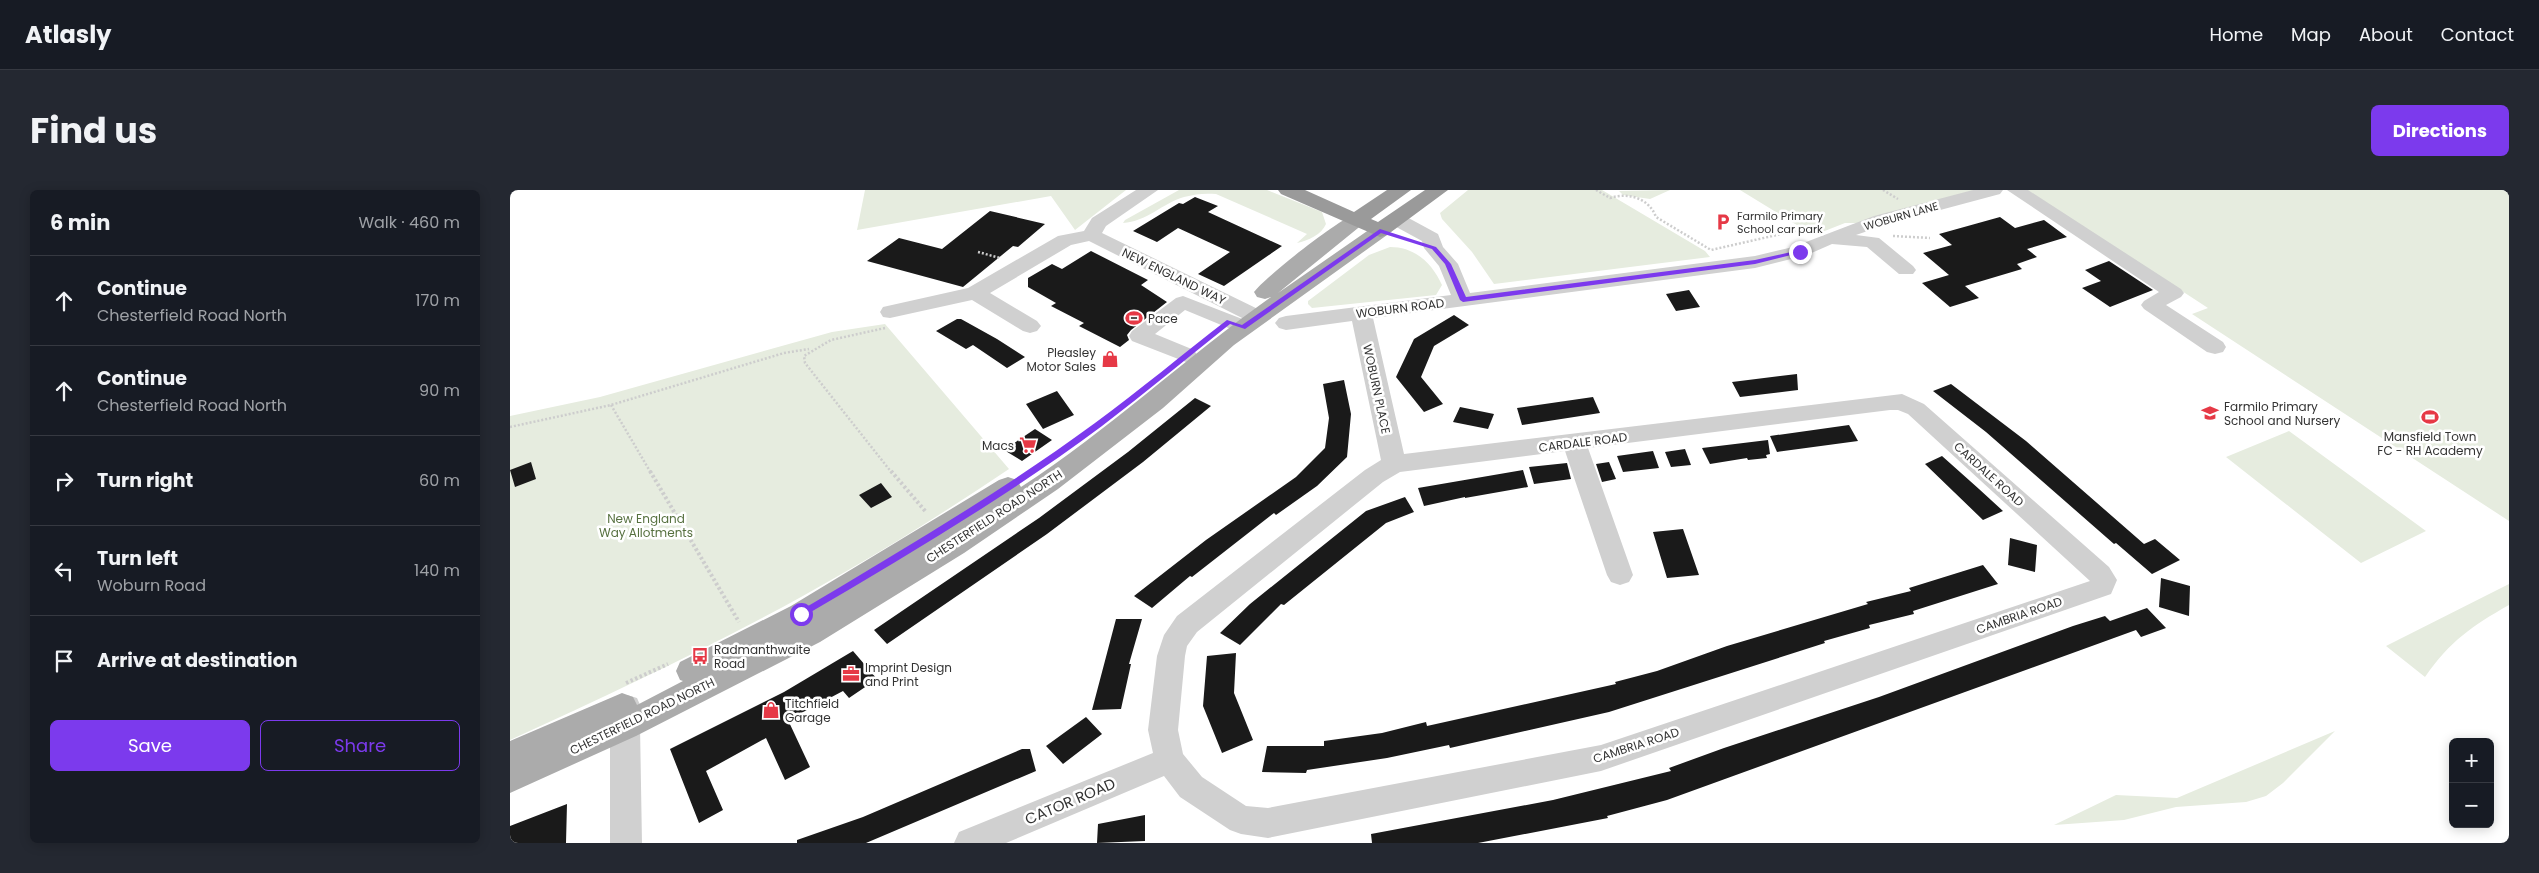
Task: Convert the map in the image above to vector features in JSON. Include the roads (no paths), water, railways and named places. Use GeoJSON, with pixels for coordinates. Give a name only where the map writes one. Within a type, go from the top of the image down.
{"type":"FeatureCollection","features":[{"type":"Feature","properties":{"kind":"highway"},"geometry":{"type":"LineString","coordinates":[[1288,190],[1388,225]]}},
{"type":"Feature","properties":{"kind":"highway"},"geometry":{"type":"LineString","coordinates":[[1324,190],[1363,215]]}},
{"type":"Feature","properties":{"kind":"highway","name":"CHESTERFIELD ROAD NORTH"},"geometry":{"type":"LineString","coordinates":[[1363,215],[1401,190]]}},
{"type":"Feature","properties":{"kind":"highway","name":"CHESTERFIELD ROAD NORTH"},"geometry":{"type":"LineString","coordinates":[[1388,225],[1438,190]]}},
{"type":"Feature","properties":{"kind":"main road","name":"CHESTERFIELD ROAD NORTH"},"geometry":{"type":"LineString","coordinates":[[510,756],[625,705],[809,632],[962,539],[1049,482],[1097,447],[1243,319],[1332,236],[1363,215]]}},
{"type":"Feature","properties":{"kind":"main road","name":"CHESTERFIELD ROAD NORTH"},"geometry":{"type":"LineString","coordinates":[[510,778],[742,631],[801,614],[942,529],[1091,430],[1186,356],[1388,225]]}},
{"type":"Feature","properties":{"kind":"street"},"geometry":{"type":"LineString","coordinates":[[896,311],[975,292],[1065,240],[1091,235],[1099,222],[1149,190]]}},
{"type":"Feature","properties":{"kind":"street","name":"WOBURN LANE"},"geometry":{"type":"LineString","coordinates":[[1831,238],[1880,220],[1994,190]]}},
{"type":"Feature","properties":{"kind":"street"},"geometry":{"type":"LineString","coordinates":[[2016,190],[2174,293],[2151,305],[2214,346]]}},
{"type":"Feature","properties":{"kind":"street"},"geometry":{"type":"LineString","coordinates":[[1388,225],[1434,248],[1448,264],[1463,300]]}},
{"type":"Feature","properties":{"kind":"street","name":"NEW ENGLAND WAY"},"geometry":{"type":"LineString","coordinates":[[1091,235],[1243,319]]}},
{"type":"Feature","properties":{"kind":"street"},"geometry":{"type":"LineString","coordinates":[[1831,238],[1872,242],[1906,270]]}},
{"type":"Feature","properties":{"kind":"street","name":"WOBURN ROAD"},"geometry":{"type":"LineString","coordinates":[[1286,323],[1463,300],[1720,257],[1755,262],[1800,252],[1831,238]]}},
{"type":"Feature","properties":{"kind":"street"},"geometry":{"type":"LineString","coordinates":[[975,292],[1030,326]]}},
{"type":"Feature","properties":{"kind":"street"},"geometry":{"type":"LineString","coordinates":[[1186,356],[1140,336],[1183,302],[1243,319]]}},
{"type":"Feature","properties":{"kind":"street","name":"WOBURN PLACE"},"geometry":{"type":"LineString","coordinates":[[1360,313],[1394,464]]}},
{"type":"Feature","properties":{"kind":"street","name":"CARDALE ROAD"},"geometry":{"type":"LineString","coordinates":[[1169,760],[1163,730],[1171,656],[1174,644],[1187,624],[1374,476],[1394,464],[1902,402],[1916,409],[2100,574],[2104,580]]}},
{"type":"Feature","properties":{"kind":"street"},"geometry":{"type":"LineString","coordinates":[[1574,443],[1620,575]]}},
{"type":"Feature","properties":{"kind":"street","name":"CAMBRIA ROAD"},"geometry":{"type":"LineString","coordinates":[[1169,760],[1191,787],[1241,820],[1268,823],[1601,758],[2102,587],[2104,580]]}},
{"type":"Feature","properties":{"kind":"street"},"geometry":{"type":"LineString","coordinates":[[625,705],[626,843]]}},
{"type":"Feature","properties":{"kind":"street","name":"CATOR ROAD"},"geometry":{"type":"LineString","coordinates":[[970,843],[1169,760]]}},
{"type":"Feature","properties":{"kind":"place","name":"Farmilo Primary School car park"},"geometry":{"type":"Point","coordinates":[1723,222]}},
{"type":"Feature","properties":{"kind":"place","name":"Pace"},"geometry":{"type":"Point","coordinates":[1134,318]}},
{"type":"Feature","properties":{"kind":"place","name":"Pleasley Motor Sales"},"geometry":{"type":"Point","coordinates":[1110,359]}},
{"type":"Feature","properties":{"kind":"place","name":"Farmilo Primary School and Nursery"},"geometry":{"type":"Point","coordinates":[2210,413]}},
{"type":"Feature","properties":{"kind":"place","name":"Mansfield Town FC - RH Academy"},"geometry":{"type":"Point","coordinates":[2430,417]}},
{"type":"Feature","properties":{"kind":"place","name":"Macs"},"geometry":{"type":"Point","coordinates":[1028,445]}},
{"type":"Feature","properties":{"kind":"place","name":"Radmanthwaite Road"},"geometry":{"type":"Point","coordinates":[700,656]}},
{"type":"Feature","properties":{"kind":"place","name":"Imprint Design and Print"},"geometry":{"type":"Point","coordinates":[851,674]}},
{"type":"Feature","properties":{"kind":"place","name":"Titchfield Garage"},"geometry":{"type":"Point","coordinates":[771,710]}},
{"type":"Feature","properties":{"kind":"park label","name":"New England Way Allotments"},"geometry":{"type":"Point","coordinates":[646,525]}}]}
